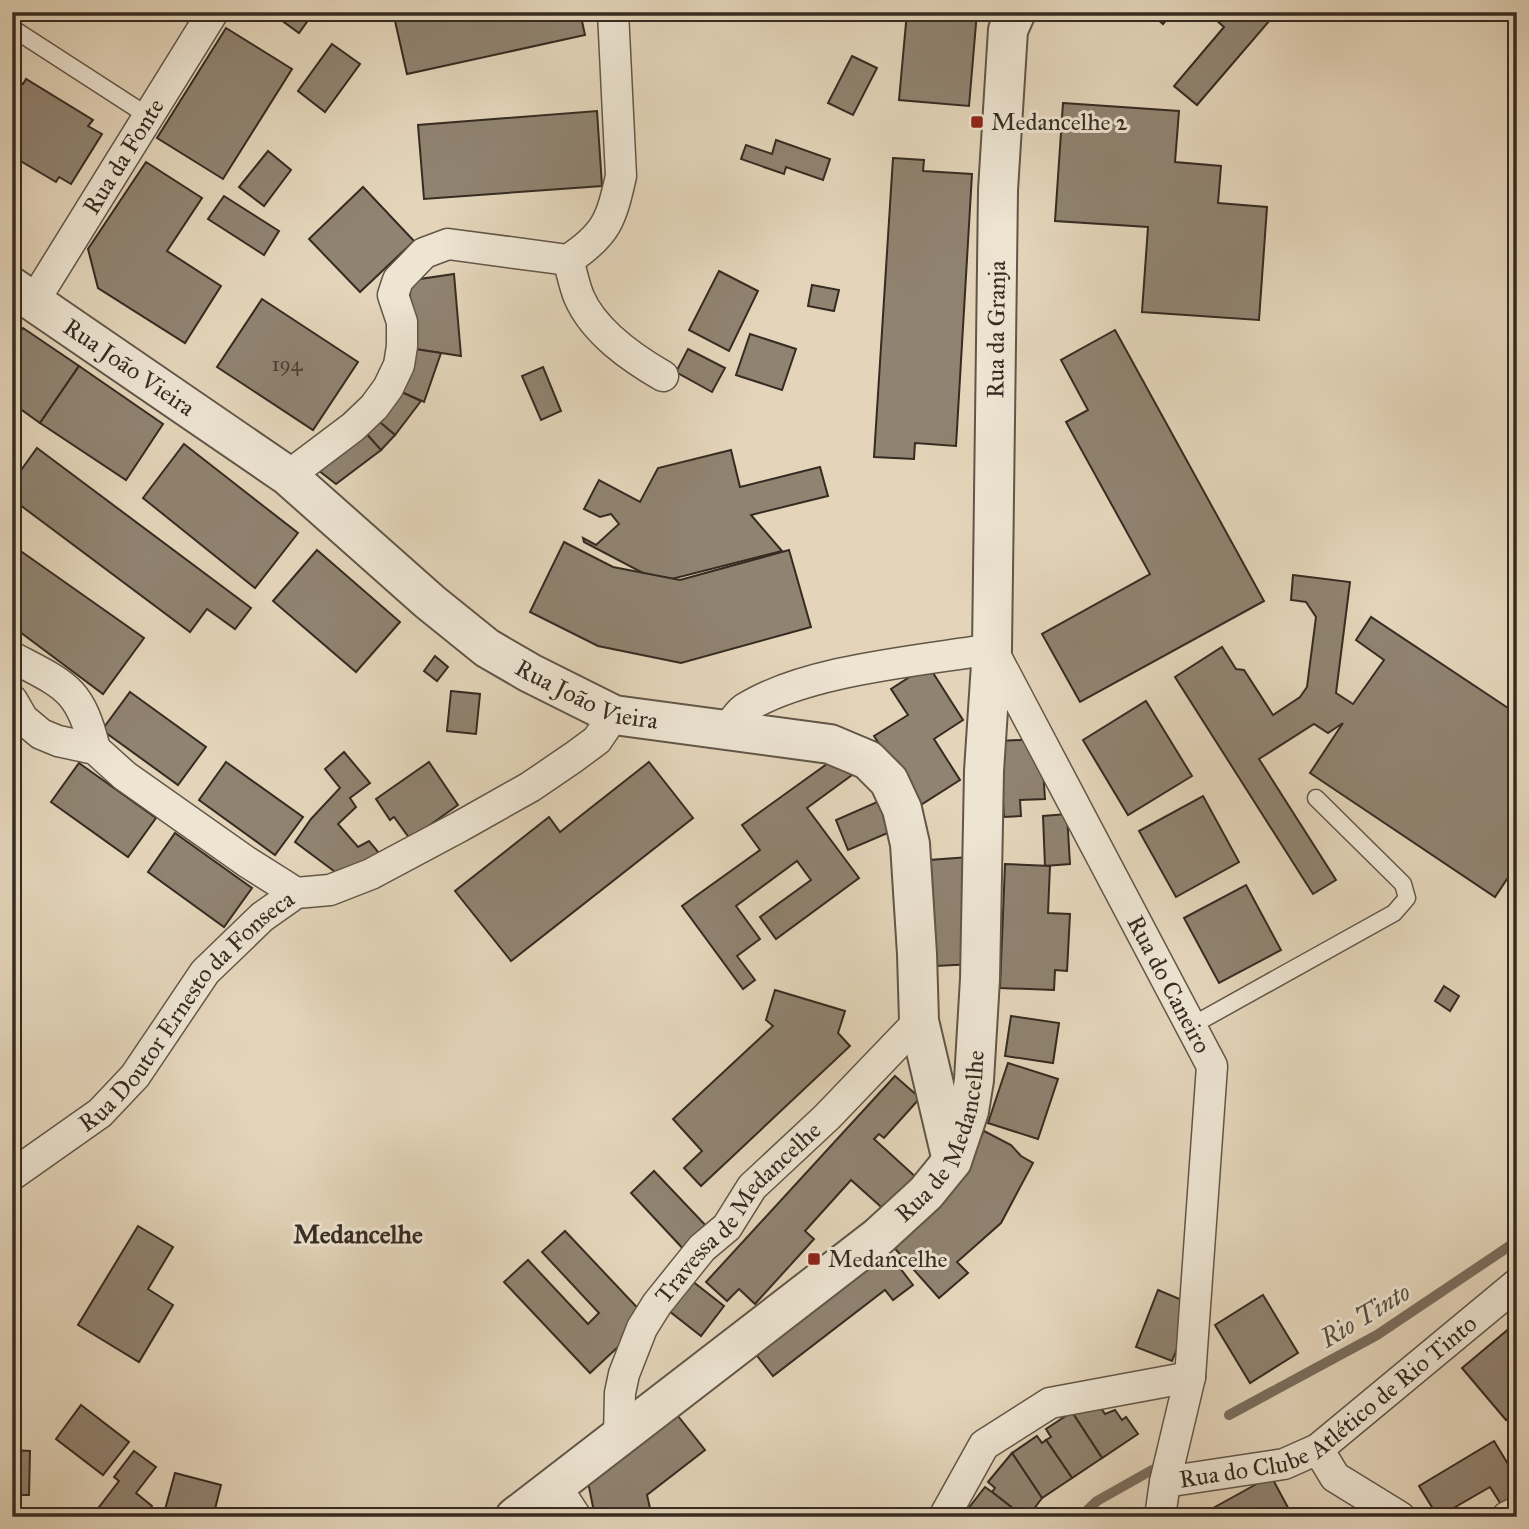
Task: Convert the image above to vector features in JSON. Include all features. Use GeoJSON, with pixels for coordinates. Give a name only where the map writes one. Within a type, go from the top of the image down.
{"type":"FeatureCollection","features":[{"type":"Feature","properties":{"kind":"street","name":"Rua da Fonte"},"geometry":{"type":"LineString","coordinates":[[23,294],[148,116],[213,12]]}},
{"type":"Feature","properties":{"kind":"street"},"geometry":{"type":"LineString","coordinates":[[288,476],[353,427],[374,407],[388,387],[399,365],[402,346],[402,322],[393,295],[398,280],[424,253],[448,244],[568,260],[592,244],[607,224],[621,176],[613,12]]}},
{"type":"Feature","properties":{"kind":"street","name":"Rua da Granja"},"geometry":{"type":"LineString","coordinates":[[992,649],[998,190],[1008,30],[1016,12]]}},
{"type":"Feature","properties":{"kind":"street"},"geometry":{"type":"LineString","coordinates":[[568,260],[580,299],[604,333],[635,360],[663,376]]}},
{"type":"Feature","properties":{"kind":"street","name":"Rua João Vieira"},"geometry":{"type":"LineString","coordinates":[[23,294],[288,476],[430,602],[487,648],[530,673],[614,715],[830,744],[868,761],[889,781],[902,809],[910,844],[919,1021],[953,1161]]}},
{"type":"Feature","properties":{"kind":"street"},"geometry":{"type":"LineString","coordinates":[[727,730],[741,711],[779,691],[869,669],[992,649]]}},
{"type":"Feature","properties":{"kind":"street","name":"Rua do Caneiro"},"geometry":{"type":"LineString","coordinates":[[992,649],[1212,1066],[1190,1377],[1165,1482],[1160,1517]]}},
{"type":"Feature","properties":{"kind":"street","name":"Rua de Medancelhe"},"geometry":{"type":"LineString","coordinates":[[515,1517],[878,1237],[926,1193],[953,1161],[969,1111],[974,1080],[980,979],[984,771],[992,649]]}},
{"type":"Feature","properties":{"kind":"street"},"geometry":{"type":"LineString","coordinates":[[12,657],[67,688],[83,709],[95,749]]}},
{"type":"Feature","properties":{"kind":"street"},"geometry":{"type":"LineString","coordinates":[[12,700],[23,719],[41,734],[58,741],[95,749],[125,776],[296,893]]}},
{"type":"Feature","properties":{"kind":"street","name":"Rua Doutor Ernesto da Fonseca"},"geometry":{"type":"LineString","coordinates":[[12,1175],[100,1113],[135,1076],[205,972],[262,917],[296,893],[330,890],[371,874],[530,787],[597,740],[614,715]]}},
{"type":"Feature","properties":{"kind":"street","name":"Travessa de Medancelhe"},"geometry":{"type":"LineString","coordinates":[[619,1435],[620,1394],[624,1374],[642,1328],[657,1304],[702,1248],[727,1227],[752,1187],[827,1118],[919,1021]]}},
{"type":"Feature","properties":{"kind":"street","name":"Rua do Clube Atlético de Rio Tinto"},"geometry":{"type":"LineString","coordinates":[[1165,1482],[1284,1464],[1318,1449],[1517,1284]]}},
{"type":"Feature","properties":{"kind":"street"},"geometry":{"type":"LineString","coordinates":[[944,1517],[984,1445],[1050,1403],[1190,1377]]}},
{"type":"Feature","properties":{"kind":"street"},"geometry":{"type":"LineString","coordinates":[[1318,1449],[1335,1477],[1400,1517]]}},
{"type":"Feature","properties":{"kind":"street"},"geometry":{"type":"LineString","coordinates":[[555,1485],[576,1517]]}},
{"type":"Feature","properties":{"kind":"street"},"geometry":{"type":"LineString","coordinates":[[1507,1517],[1517,1512]]}},
{"type":"Feature","properties":{"kind":"lane"},"geometry":{"type":"LineString","coordinates":[[12,28],[148,116]]}},
{"type":"Feature","properties":{"kind":"lane"},"geometry":{"type":"LineString","coordinates":[[1191,1026],[1394,913],[1407,898],[1403,884],[1316,798]]}},
{"type":"Feature","properties":{"kind":"building"},"geometry":{"type":"Polygon","coordinates":[[[270,12],[314,12],[299,33],[270,12]]]}},
{"type":"Feature","properties":{"kind":"building"},"geometry":{"type":"Polygon","coordinates":[[[393,12],[580,12],[585,35],[407,74],[393,12]]]}},
{"type":"Feature","properties":{"kind":"building"},"geometry":{"type":"Polygon","coordinates":[[[907,12],[977,12],[969,106],[899,100],[907,12]]]}},
{"type":"Feature","properties":{"kind":"building"},"geometry":{"type":"Polygon","coordinates":[[[1149,12],[1173,12],[1163,24],[1149,12]]]}},
{"type":"Feature","properties":{"kind":"building"},"geometry":{"type":"Polygon","coordinates":[[[1207,12],[1277,12],[1197,105],[1174,86],[1224,27],[1207,12]]]}},
{"type":"Feature","properties":{"kind":"building"},"geometry":{"type":"Polygon","coordinates":[[[226,28],[292,69],[223,179],[157,138],[226,28]]]}},
{"type":"Feature","properties":{"kind":"building"},"geometry":{"type":"Polygon","coordinates":[[[332,44],[360,64],[325,112],[298,91],[332,44]]]}},
{"type":"Feature","properties":{"kind":"building"},"geometry":{"type":"Polygon","coordinates":[[[852,56],[877,68],[853,115],[828,103],[852,56]]]}},
{"type":"Feature","properties":{"kind":"building"},"geometry":{"type":"Polygon","coordinates":[[[12,76],[23,84],[26,79],[93,120],[88,126],[102,134],[71,184],[59,177],[56,182],[12,156],[12,76]]]}},
{"type":"Feature","properties":{"kind":"building"},"geometry":{"type":"Polygon","coordinates":[[[1063,103],[1179,111],[1175,162],[1221,166],[1218,203],[1267,207],[1259,320],[1142,312],[1148,227],[1055,221],[1063,103]]]}},
{"type":"Feature","properties":{"kind":"building"},"geometry":{"type":"Polygon","coordinates":[[[597,111],[602,186],[424,199],[418,125],[597,111]]]}},
{"type":"Feature","properties":{"kind":"building"},"geometry":{"type":"Polygon","coordinates":[[[776,140],[830,159],[823,180],[786,167],[784,174],[741,159],[746,145],[772,154],[776,140]]]}},
{"type":"Feature","properties":{"kind":"building"},"geometry":{"type":"Polygon","coordinates":[[[268,151],[291,170],[264,206],[239,187],[268,151]]]}},
{"type":"Feature","properties":{"kind":"building"},"geometry":{"type":"Polygon","coordinates":[[[893,158],[924,160],[923,171],[972,174],[956,446],[915,443],[914,459],[874,457],[893,158]]]}},
{"type":"Feature","properties":{"kind":"building"},"geometry":{"type":"Polygon","coordinates":[[[146,162],[202,198],[167,251],[221,286],[185,343],[98,288],[88,249],[146,162]]]}},
{"type":"Feature","properties":{"kind":"building"},"geometry":{"type":"Polygon","coordinates":[[[363,187],[414,241],[360,292],[309,239],[363,187]]]}},
{"type":"Feature","properties":{"kind":"building"},"geometry":{"type":"Polygon","coordinates":[[[224,196],[279,231],[264,255],[208,219],[224,196]]]}},
{"type":"Feature","properties":{"kind":"building"},"geometry":{"type":"Polygon","coordinates":[[[719,271],[758,291],[729,351],[689,330],[719,271]]]}},
{"type":"Feature","properties":{"kind":"building"},"geometry":{"type":"Polygon","coordinates":[[[454,274],[461,356],[415,349],[409,286],[420,279],[454,274]]]}},
{"type":"Feature","properties":{"kind":"building"},"geometry":{"type":"Polygon","coordinates":[[[812,285],[839,290],[834,311],[808,306],[812,285]]]}},
{"type":"Feature","properties":{"kind":"building"},"geometry":{"type":"Polygon","coordinates":[[[262,299],[358,362],[313,430],[217,367],[262,299]]]}},
{"type":"Feature","properties":{"kind":"building"},"geometry":{"type":"Polygon","coordinates":[[[23,328],[79,366],[40,423],[12,403],[12,343],[23,328]]]}},
{"type":"Feature","properties":{"kind":"building"},"geometry":{"type":"Polygon","coordinates":[[[1115,330],[1264,601],[1080,702],[1042,634],[1150,574],[1066,422],[1088,410],[1061,360],[1115,330]]]}},
{"type":"Feature","properties":{"kind":"building"},"geometry":{"type":"Polygon","coordinates":[[[750,334],[796,349],[782,390],[736,375],[750,334]]]}},
{"type":"Feature","properties":{"kind":"building"},"geometry":{"type":"Polygon","coordinates":[[[415,349],[441,353],[424,402],[397,390],[415,349]]]}},
{"type":"Feature","properties":{"kind":"building"},"geometry":{"type":"Polygon","coordinates":[[[688,349],[725,368],[712,392],[676,372],[688,349]]]}},
{"type":"Feature","properties":{"kind":"building"},"geometry":{"type":"Polygon","coordinates":[[[79,366],[163,424],[126,480],[40,423],[79,366]]]}},
{"type":"Feature","properties":{"kind":"building"},"geometry":{"type":"Polygon","coordinates":[[[543,367],[561,411],[541,420],[522,376],[543,367]]]}},
{"type":"Feature","properties":{"kind":"building"},"geometry":{"type":"Polygon","coordinates":[[[397,390],[421,401],[395,435],[375,418],[397,390]]]}},
{"type":"Feature","properties":{"kind":"building"},"geometry":{"type":"Polygon","coordinates":[[[375,418],[395,435],[381,450],[363,430],[375,418]]]}},
{"type":"Feature","properties":{"kind":"building"},"geometry":{"type":"Polygon","coordinates":[[[363,430],[381,450],[336,484],[314,467],[363,430]]]}},
{"type":"Feature","properties":{"kind":"building"},"geometry":{"type":"Polygon","coordinates":[[[184,444],[298,533],[255,588],[143,498],[184,444]]]}},
{"type":"Feature","properties":{"kind":"building"},"geometry":{"type":"Polygon","coordinates":[[[37,448],[251,608],[235,629],[207,609],[190,632],[12,499],[12,469],[19,473],[37,448]]]}},
{"type":"Feature","properties":{"kind":"building"},"geometry":{"type":"Polygon","coordinates":[[[731,450],[740,487],[820,467],[828,496],[751,515],[782,551],[660,582],[584,542],[583,538],[596,545],[619,524],[611,514],[600,517],[584,509],[599,480],[640,502],[658,468],[731,450]]]}},
{"type":"Feature","properties":{"kind":"building"},"geometry":{"type":"Polygon","coordinates":[[[564,542],[613,567],[680,580],[789,550],[811,627],[681,663],[598,646],[530,612],[564,542]]]}},
{"type":"Feature","properties":{"kind":"building"},"geometry":{"type":"Polygon","coordinates":[[[317,550],[400,622],[356,672],[273,601],[317,550]]]}},
{"type":"Feature","properties":{"kind":"building"},"geometry":{"type":"Polygon","coordinates":[[[22,552],[144,638],[103,694],[12,626],[12,567],[22,552]]]}},
{"type":"Feature","properties":{"kind":"building"},"geometry":{"type":"Polygon","coordinates":[[[1293,575],[1350,582],[1336,693],[1353,704],[1384,660],[1356,640],[1371,617],[1517,714],[1517,864],[1495,897],[1310,773],[1343,723],[1328,733],[1314,724],[1259,759],[1336,880],[1313,894],[1175,677],[1222,647],[1236,669],[1244,670],[1273,715],[1300,697],[1307,687],[1316,617],[1306,602],[1291,600],[1293,575]]]}},
{"type":"Feature","properties":{"kind":"building"},"geometry":{"type":"Polygon","coordinates":[[[435,656],[448,667],[437,681],[424,671],[435,656]]]}},
{"type":"Feature","properties":{"kind":"building"},"geometry":{"type":"Polygon","coordinates":[[[928,665],[963,720],[934,739],[960,780],[919,806],[874,736],[908,715],[891,689],[928,665]]]}},
{"type":"Feature","properties":{"kind":"building"},"geometry":{"type":"Polygon","coordinates":[[[451,691],[480,694],[476,734],[447,731],[451,691]]]}},
{"type":"Feature","properties":{"kind":"building"},"geometry":{"type":"Polygon","coordinates":[[[130,692],[206,747],[178,785],[102,730],[130,692]]]}},
{"type":"Feature","properties":{"kind":"building"},"geometry":{"type":"Polygon","coordinates":[[[1146,701],[1192,776],[1128,815],[1083,740],[1146,701]]]}},
{"type":"Feature","properties":{"kind":"building"},"geometry":{"type":"Polygon","coordinates":[[[1041,739],[1045,799],[1020,800],[1021,816],[1004,817],[999,741],[1041,739]]]}},
{"type":"Feature","properties":{"kind":"building"},"geometry":{"type":"Polygon","coordinates":[[[344,752],[370,783],[350,798],[356,807],[338,824],[358,847],[369,841],[379,853],[342,877],[295,842],[311,819],[340,788],[325,769],[344,752]]]}},
{"type":"Feature","properties":{"kind":"building"},"geometry":{"type":"Polygon","coordinates":[[[838,756],[852,775],[807,808],[859,878],[776,939],[760,917],[811,880],[797,861],[736,906],[760,939],[737,956],[755,980],[743,989],[682,906],[760,850],[742,825],[838,756]]]}},
{"type":"Feature","properties":{"kind":"building"},"geometry":{"type":"Polygon","coordinates":[[[226,762],[303,817],[275,855],[199,800],[226,762]]]}},
{"type":"Feature","properties":{"kind":"building"},"geometry":{"type":"Polygon","coordinates":[[[429,762],[458,805],[410,839],[394,817],[390,820],[376,799],[429,762]]]}},
{"type":"Feature","properties":{"kind":"building"},"geometry":{"type":"Polygon","coordinates":[[[649,762],[693,818],[511,961],[455,891],[549,817],[560,832],[649,762]]]}},
{"type":"Feature","properties":{"kind":"building"},"geometry":{"type":"Polygon","coordinates":[[[79,763],[156,818],[128,857],[51,802],[79,763]]]}},
{"type":"Feature","properties":{"kind":"building"},"geometry":{"type":"Polygon","coordinates":[[[1203,796],[1239,862],[1176,897],[1139,831],[1203,796]]]}},
{"type":"Feature","properties":{"kind":"building"},"geometry":{"type":"Polygon","coordinates":[[[884,799],[897,829],[848,850],[836,820],[884,799]]]}},
{"type":"Feature","properties":{"kind":"building"},"geometry":{"type":"Polygon","coordinates":[[[1067,814],[1070,864],[1045,866],[1043,816],[1067,814]]]}},
{"type":"Feature","properties":{"kind":"building"},"geometry":{"type":"Polygon","coordinates":[[[175,833],[252,888],[224,927],[148,872],[175,833]]]}},
{"type":"Feature","properties":{"kind":"building"},"geometry":{"type":"Polygon","coordinates":[[[969,857],[975,964],[935,966],[929,860],[969,857]]]}},
{"type":"Feature","properties":{"kind":"building"},"geometry":{"type":"Polygon","coordinates":[[[1005,864],[1050,866],[1048,913],[1070,914],[1067,971],[1055,970],[1054,990],[1000,988],[1005,864]]]}},
{"type":"Feature","properties":{"kind":"building"},"geometry":{"type":"Polygon","coordinates":[[[1246,885],[1281,950],[1219,983],[1184,918],[1246,885]]]}},
{"type":"Feature","properties":{"kind":"building"},"geometry":{"type":"Polygon","coordinates":[[[1444,986],[1459,996],[1450,1011],[1435,1001],[1444,986]]]}},
{"type":"Feature","properties":{"kind":"building"},"geometry":{"type":"Polygon","coordinates":[[[775,990],[845,1011],[838,1033],[850,1046],[701,1186],[684,1168],[702,1151],[673,1119],[773,1026],[766,1020],[775,990]]]}},
{"type":"Feature","properties":{"kind":"building"},"geometry":{"type":"Polygon","coordinates":[[[1011,1016],[1059,1023],[1053,1063],[1005,1056],[1011,1016]]]}},
{"type":"Feature","properties":{"kind":"building"},"geometry":{"type":"Polygon","coordinates":[[[1008,1063],[1058,1079],[1038,1139],[988,1123],[1008,1063]]]}},
{"type":"Feature","properties":{"kind":"building"},"geometry":{"type":"Polygon","coordinates":[[[895,1076],[920,1098],[884,1138],[879,1134],[874,1139],[918,1179],[888,1213],[851,1180],[805,1231],[814,1239],[755,1304],[739,1289],[727,1301],[706,1282],[895,1076]]]}},
{"type":"Feature","properties":{"kind":"building"},"geometry":{"type":"Polygon","coordinates":[[[984,1131],[1011,1145],[1021,1156],[1033,1163],[1001,1223],[957,1262],[968,1273],[939,1298],[890,1243],[955,1184],[984,1131]]]}},
{"type":"Feature","properties":{"kind":"building"},"geometry":{"type":"Polygon","coordinates":[[[654,1171],[710,1230],[687,1253],[631,1193],[654,1171]]]}},
{"type":"Feature","properties":{"kind":"building"},"geometry":{"type":"Polygon","coordinates":[[[138,1226],[173,1247],[148,1289],[173,1305],[139,1362],[78,1325],[138,1226]]]}},
{"type":"Feature","properties":{"kind":"building"},"geometry":{"type":"Polygon","coordinates":[[[565,1231],[648,1319],[590,1373],[504,1282],[528,1260],[588,1324],[599,1313],[542,1252],[565,1231]]]}},
{"type":"Feature","properties":{"kind":"building"},"geometry":{"type":"Polygon","coordinates":[[[883,1246],[913,1285],[893,1300],[885,1290],[773,1376],[750,1347],[883,1246]]]}},
{"type":"Feature","properties":{"kind":"building"},"geometry":{"type":"Polygon","coordinates":[[[687,1277],[724,1306],[701,1336],[664,1307],[687,1277]]]}},
{"type":"Feature","properties":{"kind":"building"},"geometry":{"type":"Polygon","coordinates":[[[1158,1290],[1194,1305],[1172,1361],[1136,1347],[1158,1290]]]}},
{"type":"Feature","properties":{"kind":"building"},"geometry":{"type":"Polygon","coordinates":[[[1263,1295],[1298,1353],[1250,1383],[1215,1325],[1263,1295]]]}},
{"type":"Feature","properties":{"kind":"building"},"geometry":{"type":"Polygon","coordinates":[[[1517,1322],[1517,1411],[1506,1420],[1462,1368],[1517,1322]]]}},
{"type":"Feature","properties":{"kind":"building"},"geometry":{"type":"Polygon","coordinates":[[[81,1405],[129,1442],[103,1475],[56,1439],[81,1405]]]}},
{"type":"Feature","properties":{"kind":"building"},"geometry":{"type":"Polygon","coordinates":[[[670,1406],[705,1450],[647,1495],[652,1517],[595,1517],[586,1472],[670,1406]]]}},
{"type":"Feature","properties":{"kind":"building"},"geometry":{"type":"Polygon","coordinates":[[[1101,1408],[1105,1414],[1115,1410],[1122,1420],[1126,1417],[1138,1434],[1102,1458],[1072,1412],[1101,1408]]]}},
{"type":"Feature","properties":{"kind":"building"},"geometry":{"type":"Polygon","coordinates":[[[1072,1412],[1102,1458],[1072,1478],[1046,1440],[1051,1437],[1046,1429],[1072,1412]]]}},
{"type":"Feature","properties":{"kind":"building"},"geometry":{"type":"Polygon","coordinates":[[[1037,1436],[1042,1443],[1046,1440],[1072,1478],[1042,1498],[1012,1453],[1037,1436]]]}},
{"type":"Feature","properties":{"kind":"building"},"geometry":{"type":"Polygon","coordinates":[[[1494,1441],[1511,1469],[1517,1465],[1517,1497],[1502,1506],[1490,1487],[1438,1517],[1419,1486],[1494,1441]]]}},
{"type":"Feature","properties":{"kind":"building"},"geometry":{"type":"Polygon","coordinates":[[[12,1450],[30,1451],[29,1495],[12,1495],[12,1450]]]}},
{"type":"Feature","properties":{"kind":"building"},"geometry":{"type":"Polygon","coordinates":[[[134,1451],[156,1467],[136,1493],[152,1506],[144,1517],[95,1517],[93,1515],[119,1481],[114,1477],[134,1451]]]}},
{"type":"Feature","properties":{"kind":"building"},"geometry":{"type":"Polygon","coordinates":[[[1012,1453],[1042,1498],[1028,1517],[1024,1517],[992,1492],[995,1488],[988,1482],[1012,1453]]]}},
{"type":"Feature","properties":{"kind":"building"},"geometry":{"type":"Polygon","coordinates":[[[175,1473],[221,1485],[213,1517],[163,1517],[175,1473]]]}},
{"type":"Feature","properties":{"kind":"building"},"geometry":{"type":"Polygon","coordinates":[[[1271,1476],[1293,1517],[1197,1517],[1271,1476]]]}},
{"type":"Feature","properties":{"kind":"building"},"geometry":{"type":"Polygon","coordinates":[[[985,1487],[1024,1517],[968,1517],[964,1514],[985,1487]]]}},
{"type":"Feature","properties":{"kind":"waterway","name":"Rio Tinto"},"geometry":{"type":"LineString","coordinates":[[1229,1415],[1377,1335],[1517,1241]]}},
{"type":"Feature","properties":{"kind":"waterway","name":"Rio Tinto"},"geometry":{"type":"LineString","coordinates":[[1080,1517],[1097,1501],[1152,1470]]}},
{"type":"Feature","properties":{"kind":"place","name":"Medancelhe 2"},"geometry":{"type":"Point","coordinates":[977,122]}},
{"type":"Feature","properties":{"kind":"place","name":"Medancelhe"},"geometry":{"type":"Point","coordinates":[814,1259]}},
{"type":"Feature","properties":{"kind":"district","name":"Medancelhe"},"geometry":{"type":"Point","coordinates":[358,1234]}}]}
